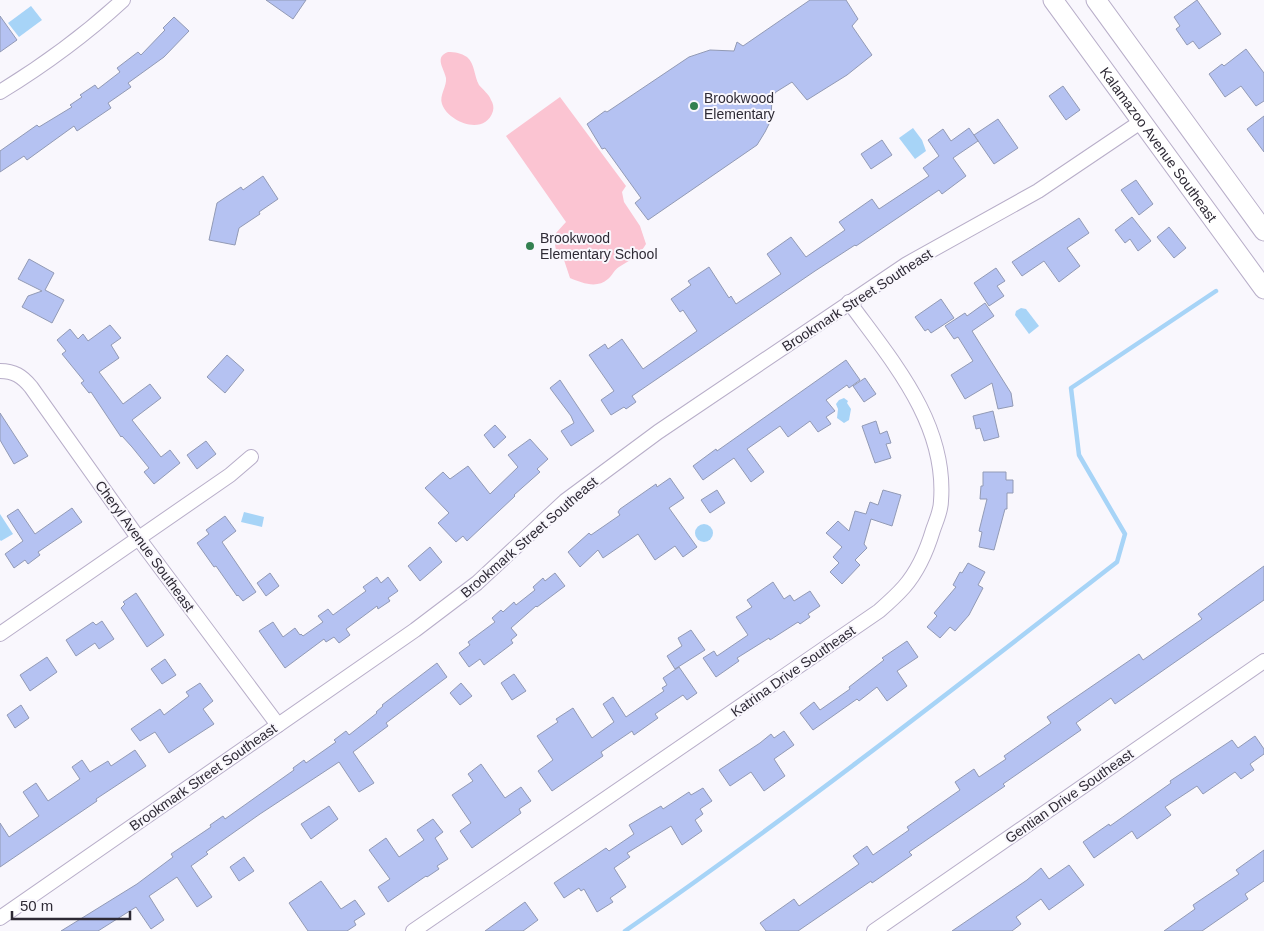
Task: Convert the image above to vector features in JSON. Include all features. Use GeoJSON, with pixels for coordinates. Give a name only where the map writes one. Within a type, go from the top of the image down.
{"type":"FeatureCollection","features":[{"type":"Feature","properties":{"kind":"main road","name":"Kalamazoo Avenue Southeast"},"geometry":{"type":"LineString","coordinates":[[1053,0],[1264,289]]}},
{"type":"Feature","properties":{"kind":"main road"},"geometry":{"type":"LineString","coordinates":[[1084,0],[1101,6],[1264,230]]}},
{"type":"Feature","properties":{"kind":"main road"},"geometry":{"type":"LineString","coordinates":[[1172,161],[1193,176],[1264,274]]}},
{"type":"Feature","properties":{"kind":"street"},"geometry":{"type":"LineString","coordinates":[[0,92],[36,70],[84,34],[123,0]]}},
{"type":"Feature","properties":{"kind":"street","name":"Brookmark Street Southeast"},"geometry":{"type":"LineString","coordinates":[[0,918],[455,601],[477,583],[550,514],[662,430],[907,264],[1038,191],[1142,121]]}},
{"type":"Feature","properties":{"kind":"street","name":"Katrina Drive Southeast"},"geometry":{"type":"LineString","coordinates":[[414,931],[855,628],[879,611],[904,587],[926,551],[939,513],[942,502],[941,464],[931,429],[915,396],[849,302]]}},
{"type":"Feature","properties":{"kind":"street","name":"Cheryl Avenue Southeast"},"geometry":{"type":"LineString","coordinates":[[4,371],[23,377],[31,387],[139,539],[278,725]]}},
{"type":"Feature","properties":{"kind":"street"},"geometry":{"type":"LineString","coordinates":[[0,634],[139,539],[230,475],[252,457]]}},
{"type":"Feature","properties":{"kind":"street","name":"Gentian Drive Southeast"},"geometry":{"type":"LineString","coordinates":[[874,931],[1262,667]]}},
{"type":"Feature","properties":{"kind":"shaded area"},"geometry":{"type":"Polygon","coordinates":[[[448,52],[460,54],[470,60],[479,85],[492,101],[493,111],[489,119],[482,123],[475,125],[459,121],[446,111],[442,104],[446,78],[441,60],[444,54],[448,52]]]}},
{"type":"Feature","properties":{"kind":"shaded area"},"geometry":{"type":"Polygon","coordinates":[[[560,97],[626,186],[622,192],[624,202],[640,226],[646,244],[637,255],[617,268],[608,279],[599,284],[584,283],[570,278],[564,260],[557,255],[555,245],[556,233],[566,222],[506,136],[560,97]]]}},
{"type":"Feature","properties":{"kind":"water"},"geometry":{"type":"Polygon","coordinates":[[[31,6],[42,20],[19,37],[8,23],[31,6]]]}},
{"type":"Feature","properties":{"kind":"water"},"geometry":{"type":"Polygon","coordinates":[[[913,128],[922,140],[926,151],[915,159],[899,138],[913,128]]]}},
{"type":"Feature","properties":{"kind":"water"},"geometry":{"type":"Polygon","coordinates":[[[1021,308],[1026,309],[1039,326],[1029,334],[1015,315],[1016,311],[1021,308]]]}},
{"type":"Feature","properties":{"kind":"water"},"geometry":{"type":"Polygon","coordinates":[[[844,398],[848,401],[847,403],[851,409],[849,420],[844,423],[837,418],[838,409],[836,404],[844,398]]]}},
{"type":"Feature","properties":{"kind":"water"},"geometry":{"type":"Polygon","coordinates":[[[244,512],[264,517],[262,527],[241,522],[244,512]]]}},
{"type":"Feature","properties":{"kind":"water"},"geometry":{"type":"Polygon","coordinates":[[[0,514],[13,534],[1,541],[0,540],[0,514]]]}},
{"type":"Feature","properties":{"kind":"water"},"geometry":{"type":"Polygon","coordinates":[[[704,524],[710,527],[713,533],[710,539],[704,542],[698,539],[695,533],[698,527],[704,524]]]}},
{"type":"Feature","properties":{"kind":"building"},"geometry":{"type":"Polygon","coordinates":[[[266,0],[306,0],[293,19],[266,0]]]}},
{"type":"Feature","properties":{"kind":"building","name":"Brookwood Elementary"},"geometry":{"type":"Polygon","coordinates":[[[810,0],[846,0],[858,19],[852,26],[872,55],[847,75],[807,100],[792,82],[776,92],[772,97],[771,120],[757,145],[648,220],[635,203],[641,198],[605,148],[602,149],[587,124],[689,57],[710,50],[734,51],[737,42],[743,46],[810,0]]]}},
{"type":"Feature","properties":{"kind":"building"},"geometry":{"type":"Polygon","coordinates":[[[1197,0],[1221,34],[1199,49],[1193,41],[1187,45],[1176,29],[1180,26],[1174,17],[1197,0]]]}},
{"type":"Feature","properties":{"kind":"building"},"geometry":{"type":"Polygon","coordinates":[[[0,16],[17,40],[0,52],[0,16]]]}},
{"type":"Feature","properties":{"kind":"building"},"geometry":{"type":"Polygon","coordinates":[[[174,17],[189,31],[164,57],[128,83],[131,87],[108,103],[111,108],[77,131],[74,126],[27,160],[24,156],[0,172],[0,151],[37,125],[39,127],[72,107],[70,105],[82,97],[80,95],[95,85],[98,89],[120,72],[117,68],[138,52],[141,55],[165,30],[163,28],[174,17]]]}},
{"type":"Feature","properties":{"kind":"building"},"geometry":{"type":"Polygon","coordinates":[[[1246,49],[1264,73],[1264,101],[1256,106],[1241,86],[1225,97],[1209,74],[1222,64],[1224,66],[1246,49]]]}},
{"type":"Feature","properties":{"kind":"building"},"geometry":{"type":"Polygon","coordinates":[[[1063,86],[1080,110],[1066,120],[1049,96],[1063,86]]]}},
{"type":"Feature","properties":{"kind":"building"},"geometry":{"type":"Polygon","coordinates":[[[1264,116],[1264,152],[1247,129],[1264,116]]]}},
{"type":"Feature","properties":{"kind":"building"},"geometry":{"type":"Polygon","coordinates":[[[998,119],[1018,148],[994,164],[974,135],[998,119]]]}},
{"type":"Feature","properties":{"kind":"building"},"geometry":{"type":"Polygon","coordinates":[[[969,128],[978,141],[953,158],[966,176],[942,194],[939,190],[815,271],[632,396],[636,402],[626,409],[624,407],[611,415],[601,400],[614,391],[589,355],[605,344],[608,349],[622,339],[643,369],[697,331],[683,310],[680,312],[671,299],[691,285],[688,281],[709,267],[729,298],[731,296],[736,304],[781,274],[767,254],[791,237],[806,257],[845,230],[839,222],[872,199],[879,209],[929,176],[923,168],[939,156],[928,140],[943,129],[951,141],[969,128]]]}},
{"type":"Feature","properties":{"kind":"building"},"geometry":{"type":"Polygon","coordinates":[[[882,140],[892,155],[871,169],[861,154],[882,140]]]}},
{"type":"Feature","properties":{"kind":"building"},"geometry":{"type":"Polygon","coordinates":[[[263,176],[278,199],[239,228],[235,245],[209,240],[217,203],[241,187],[243,190],[263,176]]]}},
{"type":"Feature","properties":{"kind":"building"},"geometry":{"type":"Polygon","coordinates":[[[1136,180],[1153,204],[1139,215],[1121,190],[1136,180]]]}},
{"type":"Feature","properties":{"kind":"building"},"geometry":{"type":"Polygon","coordinates":[[[1132,217],[1151,241],[1138,251],[1130,239],[1125,243],[1115,230],[1132,217]]]}},
{"type":"Feature","properties":{"kind":"building"},"geometry":{"type":"Polygon","coordinates":[[[1079,218],[1089,233],[1067,248],[1080,266],[1059,282],[1044,261],[1022,276],[1012,262],[1079,218]]]}},
{"type":"Feature","properties":{"kind":"building"},"geometry":{"type":"Polygon","coordinates":[[[1169,227],[1186,248],[1174,258],[1157,237],[1169,227]]]}},
{"type":"Feature","properties":{"kind":"building"},"geometry":{"type":"Polygon","coordinates":[[[29,259],[54,273],[45,290],[64,300],[52,323],[22,307],[28,296],[42,291],[18,279],[29,259]]]}},
{"type":"Feature","properties":{"kind":"building"},"geometry":{"type":"Polygon","coordinates":[[[996,268],[1005,281],[997,286],[1004,296],[989,306],[974,283],[996,268]]]}},
{"type":"Feature","properties":{"kind":"building"},"geometry":{"type":"Polygon","coordinates":[[[941,299],[954,318],[931,333],[928,329],[925,331],[915,317],[941,299]]]}},
{"type":"Feature","properties":{"kind":"building"},"geometry":{"type":"Polygon","coordinates":[[[985,303],[994,316],[972,331],[1011,393],[1013,406],[998,409],[992,383],[965,399],[951,375],[973,361],[958,337],[954,339],[945,326],[965,313],[967,316],[985,303]]]}},
{"type":"Feature","properties":{"kind":"building"},"geometry":{"type":"Polygon","coordinates":[[[110,325],[121,338],[111,345],[119,358],[99,372],[123,404],[150,384],[161,398],[132,420],[161,457],[170,450],[180,463],[154,484],[144,472],[149,468],[121,437],[91,392],[89,393],[81,383],[84,381],[62,354],[66,351],[57,340],[70,329],[78,339],[83,334],[88,341],[110,325]]]}},
{"type":"Feature","properties":{"kind":"building"},"geometry":{"type":"Polygon","coordinates":[[[227,355],[244,370],[225,393],[207,377],[227,355]]]}},
{"type":"Feature","properties":{"kind":"building"},"geometry":{"type":"Polygon","coordinates":[[[846,360],[860,380],[849,388],[847,385],[826,400],[835,411],[826,417],[831,424],[818,432],[810,421],[788,437],[780,426],[747,449],[764,472],[751,482],[734,458],[703,480],[693,466],[846,360]]]}},
{"type":"Feature","properties":{"kind":"building"},"geometry":{"type":"Polygon","coordinates":[[[865,378],[876,394],[864,402],[853,386],[865,378]]]}},
{"type":"Feature","properties":{"kind":"building"},"geometry":{"type":"Polygon","coordinates":[[[560,380],[594,431],[571,446],[561,431],[574,423],[550,388],[560,380]]]}},
{"type":"Feature","properties":{"kind":"building"},"geometry":{"type":"Polygon","coordinates":[[[993,411],[999,437],[984,441],[980,428],[976,429],[973,416],[993,411]]]}},
{"type":"Feature","properties":{"kind":"building"},"geometry":{"type":"Polygon","coordinates":[[[0,413],[28,456],[14,464],[0,440],[0,413]]]}},
{"type":"Feature","properties":{"kind":"building"},"geometry":{"type":"Polygon","coordinates":[[[876,421],[880,434],[887,431],[891,443],[886,444],[891,458],[875,463],[862,426],[876,421]]]}},
{"type":"Feature","properties":{"kind":"building"},"geometry":{"type":"Polygon","coordinates":[[[495,425],[506,437],[494,448],[484,435],[495,425]]]}},
{"type":"Feature","properties":{"kind":"building"},"geometry":{"type":"Polygon","coordinates":[[[530,439],[548,459],[537,469],[540,472],[467,541],[463,536],[456,542],[438,523],[449,513],[425,488],[443,472],[450,479],[468,466],[490,494],[518,467],[508,455],[530,439]]]}},
{"type":"Feature","properties":{"kind":"building"},"geometry":{"type":"Polygon","coordinates":[[[206,441],[216,454],[197,469],[187,455],[206,441]]]}},
{"type":"Feature","properties":{"kind":"building"},"geometry":{"type":"Polygon","coordinates":[[[983,472],[1006,472],[1006,480],[1013,480],[1013,493],[1007,493],[1007,509],[1005,509],[994,550],[979,547],[982,532],[979,531],[987,499],[980,499],[981,486],[983,486],[983,472]]]}},
{"type":"Feature","properties":{"kind":"building"},"geometry":{"type":"Polygon","coordinates":[[[670,478],[684,498],[669,508],[697,547],[683,557],[675,546],[655,560],[638,534],[603,558],[598,550],[580,567],[568,552],[589,533],[591,535],[620,515],[618,512],[620,509],[656,484],[657,487],[670,478]]]}},
{"type":"Feature","properties":{"kind":"building"},"geometry":{"type":"Polygon","coordinates":[[[717,490],[725,503],[710,513],[701,500],[717,490]]]}},
{"type":"Feature","properties":{"kind":"building"},"geometry":{"type":"Polygon","coordinates":[[[883,490],[901,495],[892,526],[871,519],[864,544],[867,548],[855,560],[860,565],[842,584],[830,572],[839,563],[833,557],[842,547],[826,533],[838,521],[849,531],[855,511],[866,514],[870,502],[878,505],[883,490]]]}},
{"type":"Feature","properties":{"kind":"building"},"geometry":{"type":"Polygon","coordinates":[[[72,508],[82,522],[38,552],[40,555],[28,564],[25,560],[14,568],[5,554],[23,541],[7,516],[18,509],[35,534],[72,508]]]}},
{"type":"Feature","properties":{"kind":"building"},"geometry":{"type":"Polygon","coordinates":[[[225,516],[236,531],[222,542],[256,592],[243,601],[237,596],[216,566],[214,567],[197,543],[209,534],[206,530],[225,516]]]}},
{"type":"Feature","properties":{"kind":"building"},"geometry":{"type":"Polygon","coordinates":[[[430,547],[442,562],[420,581],[408,566],[430,547]]]}},
{"type":"Feature","properties":{"kind":"building"},"geometry":{"type":"Polygon","coordinates":[[[968,563],[985,572],[978,585],[983,588],[969,615],[955,631],[950,627],[940,638],[927,627],[937,616],[934,613],[956,587],[953,585],[960,572],[962,573],[968,563]]]}},
{"type":"Feature","properties":{"kind":"building"},"geometry":{"type":"Polygon","coordinates":[[[1264,566],[1264,600],[1115,704],[1111,698],[1076,723],[1081,730],[1003,784],[1005,786],[909,852],[912,855],[798,931],[766,931],[760,923],[794,899],[799,906],[859,864],[853,856],[867,846],[873,855],[909,830],[907,827],[960,790],[955,782],[974,769],[979,777],[1006,759],[1004,756],[1051,723],[1047,717],[1139,654],[1143,660],[1202,619],[1198,614],[1264,566]]]}},
{"type":"Feature","properties":{"kind":"building"},"geometry":{"type":"Polygon","coordinates":[[[270,573],[279,586],[266,596],[257,583],[270,573]]]}},
{"type":"Feature","properties":{"kind":"building"},"geometry":{"type":"Polygon","coordinates":[[[555,573],[565,586],[536,606],[511,628],[517,635],[511,640],[513,643],[484,665],[480,659],[469,667],[459,653],[470,645],[468,642],[495,622],[492,618],[501,610],[503,612],[514,602],[516,605],[535,590],[533,587],[543,578],[545,581],[555,573]]]}},
{"type":"Feature","properties":{"kind":"building"},"geometry":{"type":"Polygon","coordinates":[[[377,577],[381,583],[388,577],[398,591],[388,598],[390,601],[378,609],[377,606],[346,629],[350,635],[339,643],[334,637],[326,642],[324,639],[285,668],[259,631],[273,622],[283,637],[295,628],[303,636],[323,622],[318,616],[328,609],[333,615],[366,591],[363,587],[377,577]]]}},
{"type":"Feature","properties":{"kind":"building"},"geometry":{"type":"Polygon","coordinates":[[[773,582],[784,599],[790,595],[794,601],[810,591],[820,606],[808,614],[810,617],[800,624],[798,622],[737,658],[739,661],[716,677],[703,658],[714,651],[717,656],[748,635],[736,617],[752,607],[747,600],[773,582]]]}},
{"type":"Feature","properties":{"kind":"building"},"geometry":{"type":"Polygon","coordinates":[[[136,593],[164,635],[147,647],[121,608],[125,604],[123,602],[136,593]]]}},
{"type":"Feature","properties":{"kind":"building"},"geometry":{"type":"Polygon","coordinates":[[[102,621],[114,639],[99,649],[95,643],[76,656],[66,640],[93,622],[96,625],[102,621]]]}},
{"type":"Feature","properties":{"kind":"building"},"geometry":{"type":"Polygon","coordinates":[[[691,630],[705,650],[675,669],[667,656],[682,646],[678,638],[691,630]]]}},
{"type":"Feature","properties":{"kind":"building"},"geometry":{"type":"Polygon","coordinates":[[[907,641],[918,657],[897,671],[907,686],[887,701],[877,687],[859,701],[857,699],[813,730],[800,713],[814,702],[820,710],[850,689],[849,687],[884,660],[882,658],[907,641]]]}},
{"type":"Feature","properties":{"kind":"building"},"geometry":{"type":"Polygon","coordinates":[[[47,657],[57,672],[30,691],[20,675],[47,657]]]}},
{"type":"Feature","properties":{"kind":"building"},"geometry":{"type":"Polygon","coordinates":[[[165,659],[176,675],[162,684],[151,669],[165,659]]]}},
{"type":"Feature","properties":{"kind":"building"},"geometry":{"type":"Polygon","coordinates":[[[437,663],[447,677],[386,723],[388,726],[353,752],[374,783],[359,792],[339,762],[260,814],[206,852],[208,854],[191,866],[212,897],[197,907],[177,877],[149,896],[164,920],[151,929],[136,907],[98,931],[61,931],[137,884],[173,857],[171,854],[211,827],[210,825],[223,816],[225,819],[294,770],[293,768],[304,760],[306,763],[336,742],[334,740],[346,731],[349,735],[377,713],[382,705],[437,663]]]}},
{"type":"Feature","properties":{"kind":"building"},"geometry":{"type":"Polygon","coordinates":[[[679,667],[697,693],[687,700],[683,695],[655,714],[658,718],[634,735],[632,731],[601,752],[603,756],[552,791],[538,771],[553,760],[537,736],[558,722],[556,719],[573,708],[592,738],[614,722],[603,704],[613,697],[626,717],[664,691],[662,688],[667,685],[663,678],[679,667]]]}},
{"type":"Feature","properties":{"kind":"building"},"geometry":{"type":"Polygon","coordinates":[[[514,674],[526,691],[512,700],[501,683],[514,674]]]}},
{"type":"Feature","properties":{"kind":"building"},"geometry":{"type":"Polygon","coordinates":[[[200,683],[213,701],[203,709],[214,724],[169,753],[155,732],[140,741],[131,729],[160,709],[164,715],[189,696],[186,692],[200,683]]]}},
{"type":"Feature","properties":{"kind":"building"},"geometry":{"type":"Polygon","coordinates":[[[461,683],[472,696],[460,705],[450,693],[461,683]]]}},
{"type":"Feature","properties":{"kind":"building"},"geometry":{"type":"Polygon","coordinates":[[[21,705],[29,718],[15,728],[7,715],[21,705]]]}},
{"type":"Feature","properties":{"kind":"building"},"geometry":{"type":"Polygon","coordinates":[[[784,731],[794,745],[774,759],[785,776],[764,791],[751,772],[730,786],[719,770],[771,734],[774,738],[784,731]]]}},
{"type":"Feature","properties":{"kind":"building"},"geometry":{"type":"Polygon","coordinates":[[[1255,736],[1264,749],[1264,754],[1250,764],[1254,770],[1241,779],[1235,772],[1203,794],[1197,786],[1165,807],[1171,815],[1137,839],[1132,831],[1094,858],[1083,842],[1109,824],[1110,826],[1171,783],[1170,781],[1232,740],[1238,748],[1255,736]]]}},
{"type":"Feature","properties":{"kind":"building"},"geometry":{"type":"Polygon","coordinates":[[[135,750],[146,766],[0,867],[0,823],[9,837],[39,816],[23,792],[36,783],[48,801],[80,779],[72,767],[82,760],[90,772],[108,761],[111,766],[135,750]]]}},
{"type":"Feature","properties":{"kind":"building"},"geometry":{"type":"Polygon","coordinates":[[[481,764],[505,798],[521,787],[531,801],[519,809],[521,813],[472,848],[460,831],[471,823],[452,795],[473,781],[468,774],[481,764]]]}},
{"type":"Feature","properties":{"kind":"building"},"geometry":{"type":"Polygon","coordinates":[[[703,788],[712,801],[700,809],[703,814],[695,820],[702,831],[682,845],[671,826],[627,853],[630,857],[614,868],[626,887],[610,898],[613,902],[597,912],[584,889],[581,891],[579,888],[564,898],[554,883],[606,848],[609,851],[634,834],[629,825],[661,806],[663,809],[689,792],[691,795],[703,788]]]}},
{"type":"Feature","properties":{"kind":"building"},"geometry":{"type":"Polygon","coordinates":[[[329,806],[338,819],[311,839],[301,824],[329,806]]]}},
{"type":"Feature","properties":{"kind":"building"},"geometry":{"type":"Polygon","coordinates":[[[433,819],[443,832],[435,838],[448,859],[437,866],[439,869],[388,902],[378,887],[390,879],[369,850],[386,838],[399,857],[424,840],[417,830],[433,819]]]}},
{"type":"Feature","properties":{"kind":"building"},"geometry":{"type":"Polygon","coordinates":[[[1264,850],[1264,881],[1245,894],[1248,899],[1202,931],[1164,931],[1195,909],[1193,905],[1239,874],[1236,870],[1264,850]]]}},
{"type":"Feature","properties":{"kind":"building"},"geometry":{"type":"Polygon","coordinates":[[[244,857],[254,871],[239,881],[230,867],[244,857]]]}},
{"type":"Feature","properties":{"kind":"building"},"geometry":{"type":"Polygon","coordinates":[[[1069,865],[1084,885],[1049,910],[1041,899],[1016,917],[1021,924],[1012,931],[952,931],[1027,880],[1041,868],[1049,879],[1069,865]]]}},
{"type":"Feature","properties":{"kind":"building"},"geometry":{"type":"Polygon","coordinates":[[[321,881],[341,909],[355,900],[365,914],[354,921],[356,925],[347,931],[308,931],[289,903],[321,881]]]}},
{"type":"Feature","properties":{"kind":"building"},"geometry":{"type":"Polygon","coordinates":[[[525,902],[538,920],[523,931],[485,931],[525,902]]]}},
{"type":"Feature","properties":{"kind":"waterway"},"geometry":{"type":"LineString","coordinates":[[625,931],[751,842],[1117,562],[1125,534],[1079,455],[1071,388],[1216,291]]}},
{"type":"Feature","properties":{"kind":"place","name":"Brookwood Elementary"},"geometry":{"type":"Point","coordinates":[694,106]}},
{"type":"Feature","properties":{"kind":"place","name":"Brookwood Elementary School"},"geometry":{"type":"Point","coordinates":[530,246]}}]}
